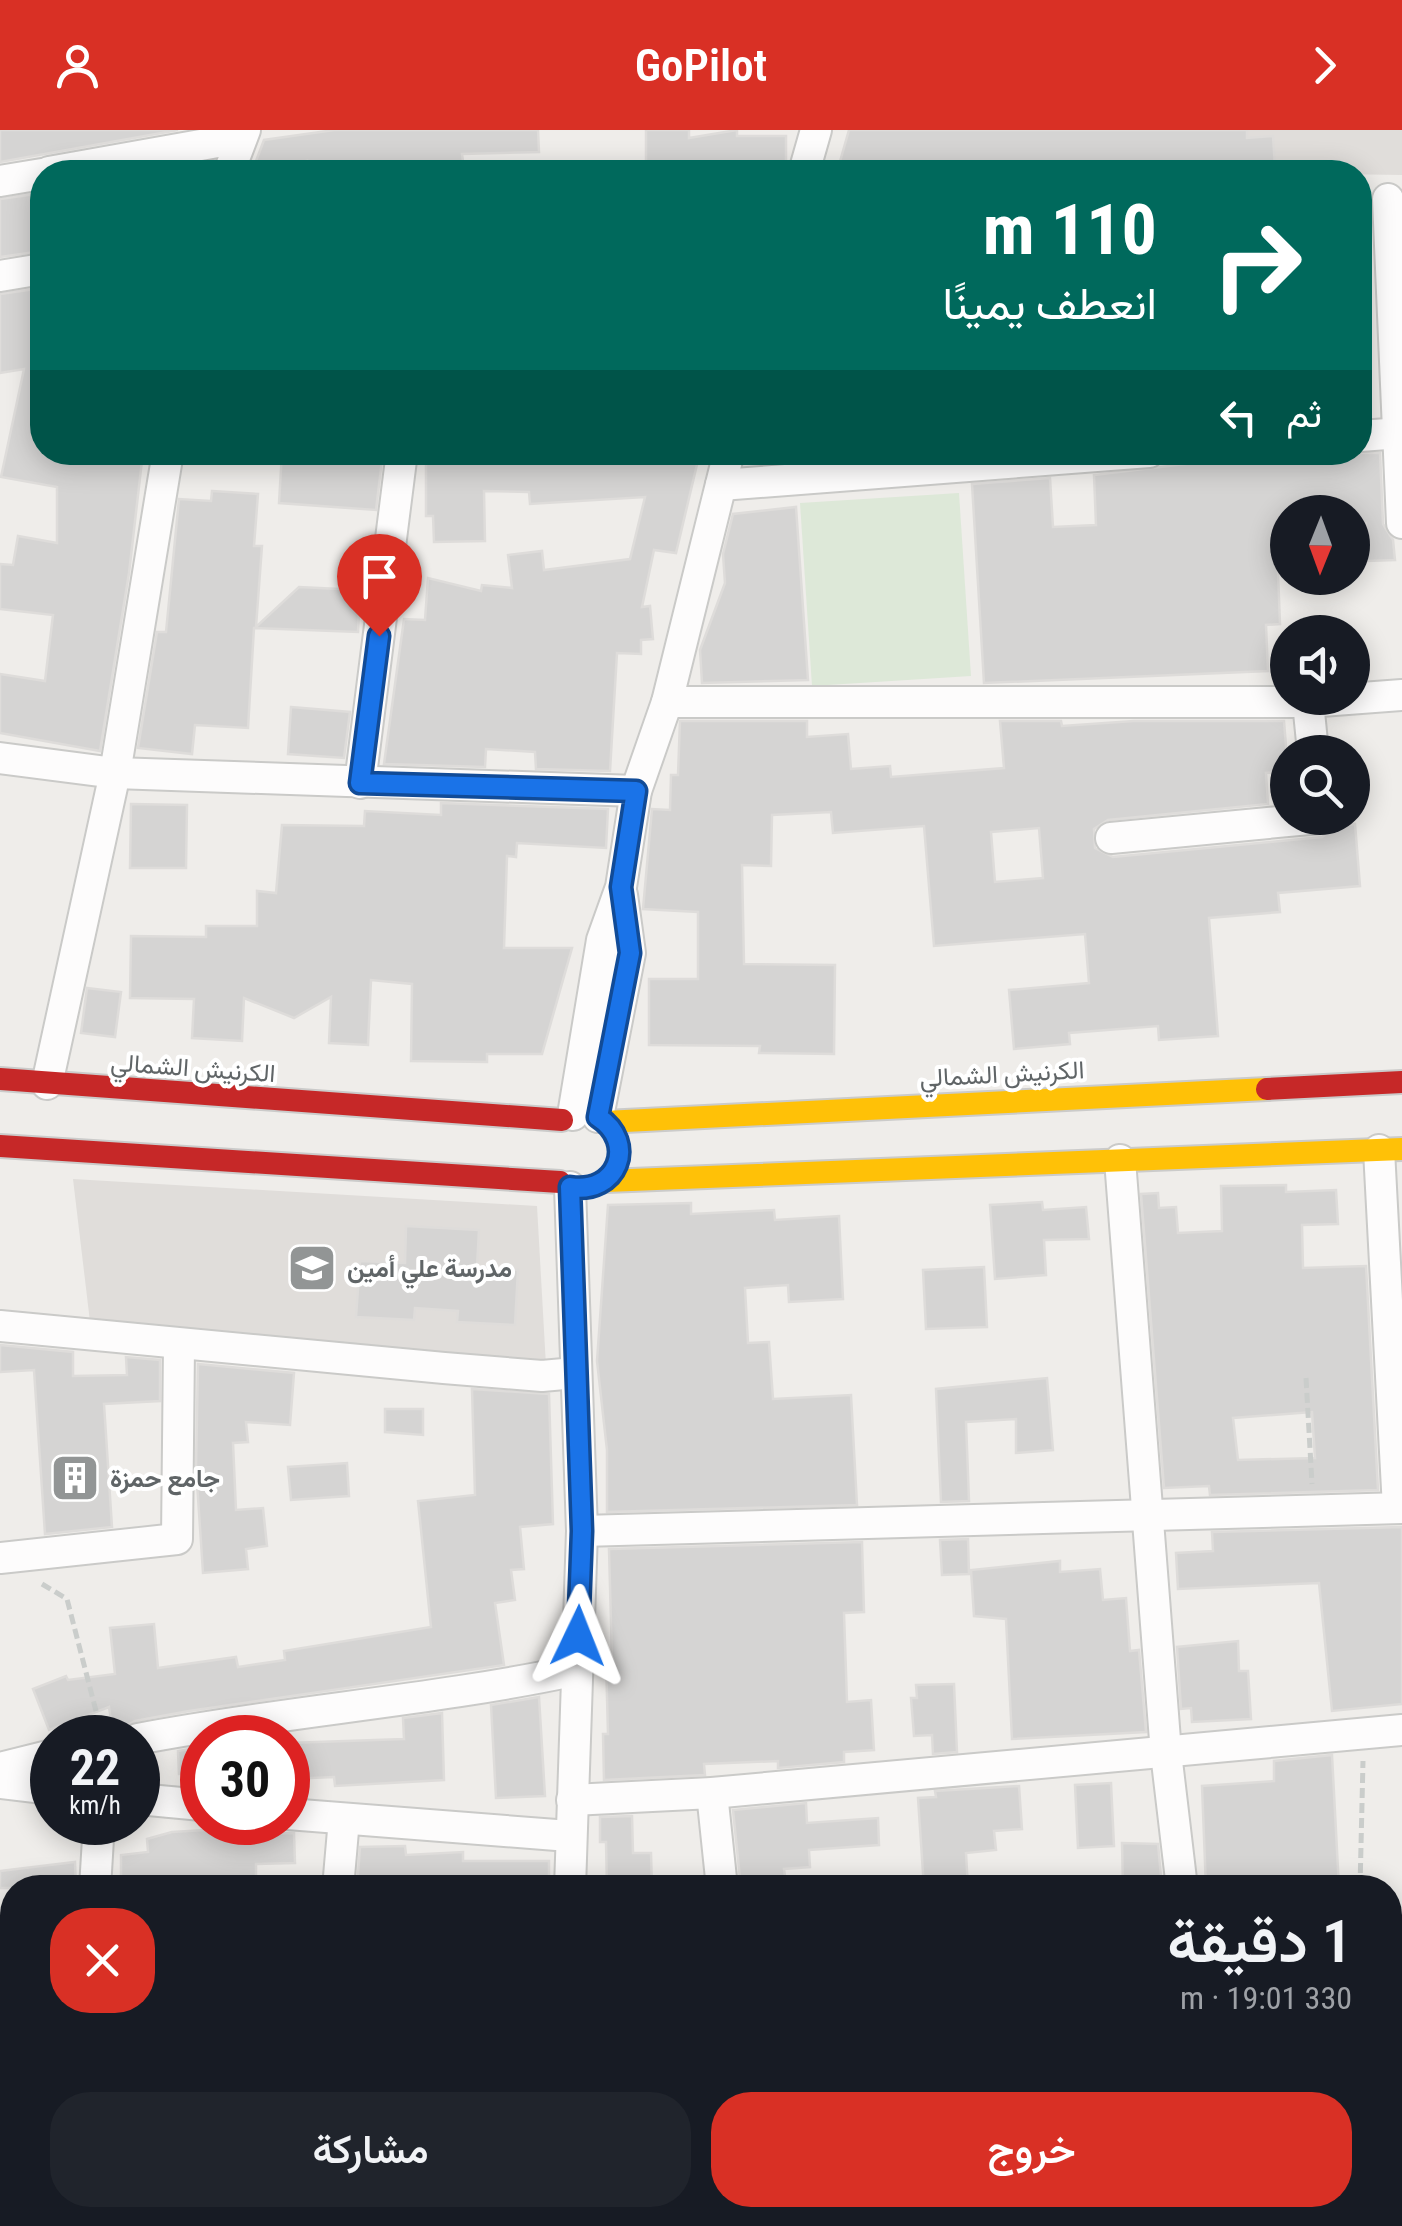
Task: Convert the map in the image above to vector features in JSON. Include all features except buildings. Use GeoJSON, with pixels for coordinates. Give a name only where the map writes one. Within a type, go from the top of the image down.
{"type":"FeatureCollection","features":[{"type":"Feature","properties":{"kind":"main road","name":"الكرنيش الشمالي"},"geometry":{"type":"LineString","coordinates":[[0,1079],[570,1143]]}},
{"type":"Feature","properties":{"kind":"main road","name":"الكرنيش الشمالي"},"geometry":{"type":"LineString","coordinates":[[0,1146],[570,1143],[1402,1082]]}},
{"type":"Feature","properties":{"kind":"main road"},"geometry":{"type":"LineString","coordinates":[[570,1143],[620,1153],[606,1182]]}},
{"type":"Feature","properties":{"kind":"main road"},"geometry":{"type":"LineString","coordinates":[[570,1143],[595,1188],[606,1182],[1390,1150]]}},
{"type":"Feature","properties":{"kind":"street"},"geometry":{"type":"LineString","coordinates":[[807,160],[816,130]]}},
{"type":"Feature","properties":{"kind":"street"},"geometry":{"type":"LineString","coordinates":[[234,160],[243,134]]}},
{"type":"Feature","properties":{"kind":"street"},"geometry":{"type":"LineString","coordinates":[[112,160],[243,134]]}},
{"type":"Feature","properties":{"kind":"street"},"geometry":{"type":"LineString","coordinates":[[0,181],[30,176]]}},
{"type":"Feature","properties":{"kind":"street"},"geometry":{"type":"LineString","coordinates":[[1383,199],[1400,433],[1402,523]]}},
{"type":"Feature","properties":{"kind":"street"},"geometry":{"type":"LineString","coordinates":[[0,276],[30,271]]}},
{"type":"Feature","properties":{"kind":"street"},"geometry":{"type":"LineString","coordinates":[[1372,435],[1400,433]]}},
{"type":"Feature","properties":{"kind":"street"},"geometry":{"type":"LineString","coordinates":[[47,1084],[115,774],[166,465]]}},
{"type":"Feature","properties":{"kind":"street"},"geometry":{"type":"LineString","coordinates":[[360,783],[400,465]]}},
{"type":"Feature","properties":{"kind":"street"},"geometry":{"type":"LineString","coordinates":[[570,1875],[582,1531],[570,1143],[630,953],[621,887],[636,791],[666,702],[725,465]]}},
{"type":"Feature","properties":{"kind":"street"},"geometry":{"type":"LineString","coordinates":[[720,485],[980,465]]}},
{"type":"Feature","properties":{"kind":"street"},"geometry":{"type":"LineString","coordinates":[[1370,698],[1402,696]]}},
{"type":"Feature","properties":{"kind":"street"},"geometry":{"type":"LineString","coordinates":[[666,702],[1270,702]]}},
{"type":"Feature","properties":{"kind":"street"},"geometry":{"type":"LineString","coordinates":[[0,758],[115,774],[636,791]]}},
{"type":"Feature","properties":{"kind":"street"},"geometry":{"type":"LineString","coordinates":[[1111,838],[1270,823]]}},
{"type":"Feature","properties":{"kind":"street"},"geometry":{"type":"LineString","coordinates":[[582,1531],[1400,1508],[1390,1150]]}},
{"type":"Feature","properties":{"kind":"street"},"geometry":{"type":"LineString","coordinates":[[1120,1160],[1151,1518],[1166,1753],[1180,1875]]}},
{"type":"Feature","properties":{"kind":"street"},"geometry":{"type":"LineString","coordinates":[[0,1326],[179,1346],[542,1376],[575,1373]]}},
{"type":"Feature","properties":{"kind":"street"},"geometry":{"type":"LineString","coordinates":[[0,1558],[177,1540],[179,1346]]}},
{"type":"Feature","properties":{"kind":"street"},"geometry":{"type":"LineString","coordinates":[[160,1734],[248,1718],[520,1682],[577,1670]]}},
{"type":"Feature","properties":{"kind":"street"},"geometry":{"type":"LineString","coordinates":[[572,1800],[712,1794],[1402,1730]]}},
{"type":"Feature","properties":{"kind":"street"},"geometry":{"type":"LineString","coordinates":[[0,1768],[30,1760]]}},
{"type":"Feature","properties":{"kind":"street"},"geometry":{"type":"LineString","coordinates":[[0,1782],[30,1786]]}},
{"type":"Feature","properties":{"kind":"street"},"geometry":{"type":"LineString","coordinates":[[712,1794],[721,1875]]}},
{"type":"Feature","properties":{"kind":"street"},"geometry":{"type":"LineString","coordinates":[[310,1816],[569,1836]]}},
{"type":"Feature","properties":{"kind":"street"},"geometry":{"type":"LineString","coordinates":[[339,1875],[344,1819]]}},
{"type":"Feature","properties":{"kind":"street"},"geometry":{"type":"LineString","coordinates":[[96,1875],[98,1845]]}},
{"type":"Feature","properties":{"kind":"path"},"geometry":{"type":"LineString","coordinates":[[1306,1378],[1313,1512]]}},
{"type":"Feature","properties":{"kind":"path"},"geometry":{"type":"LineString","coordinates":[[34,1578],[67,1600],[97,1715]]}},
{"type":"Feature","properties":{"kind":"path"},"geometry":{"type":"LineString","coordinates":[[1360,1875],[1364,1733]]}},
{"type":"Feature","properties":{"kind":"shaded area"},"geometry":{"type":"Polygon","coordinates":[[[1207,130],[1402,130],[1402,175],[1372,175],[1372,160],[1208,160],[1207,130]]]}},
{"type":"Feature","properties":{"kind":"shaded area","name":"مدرسة علي أمين"},"geometry":{"type":"Polygon","coordinates":[[[73,1179],[537,1206],[546,1366],[91,1330],[73,1179]]]}},
{"type":"Feature","properties":{"kind":"green space"},"geometry":{"type":"Polygon","coordinates":[[[959,493],[971,676],[812,686],[800,503],[959,493]]]}},
{"type":"Feature","properties":{"kind":"traffic: slow"},"geometry":{"type":"LineString","coordinates":[[605,1122],[1267,1089]]}},
{"type":"Feature","properties":{"kind":"traffic: slow"},"geometry":{"type":"LineString","coordinates":[[606,1181],[1402,1149]]}},
{"type":"Feature","properties":{"kind":"traffic: jam"},"geometry":{"type":"LineString","coordinates":[[0,1079],[562,1120]]}},
{"type":"Feature","properties":{"kind":"traffic: jam"},"geometry":{"type":"LineString","coordinates":[[1267,1089],[1402,1082]]}},
{"type":"Feature","properties":{"kind":"traffic: jam"},"geometry":{"type":"LineString","coordinates":[[0,1146],[560,1182]]}},
{"type":"Feature","properties":{"kind":"place","name":"مدرسة علي أمين"},"geometry":{"type":"Point","coordinates":[312,1268]}},
{"type":"Feature","properties":{"kind":"place","name":"جامع حمزة"},"geometry":{"type":"Point","coordinates":[75,1478]}},
{"type":"Feature","properties":{"kind":"route"},"geometry":{"type":"LineString","coordinates":[[379,636],[360,783],[636,791],[621,887],[630,953],[598,1117],[617,1135],[620,1160],[615,1172],[595,1188],[570,1187],[582,1531],[578,1636]]}}]}
